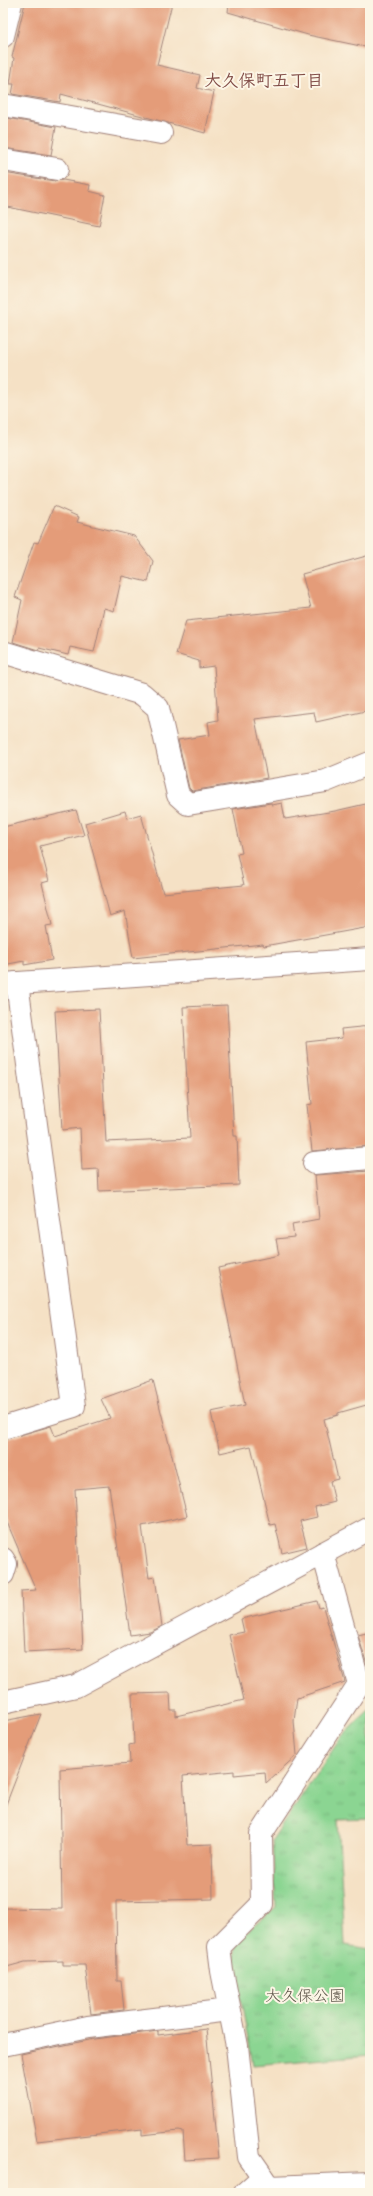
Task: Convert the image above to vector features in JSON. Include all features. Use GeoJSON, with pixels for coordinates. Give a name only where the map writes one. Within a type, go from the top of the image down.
{"type":"FeatureCollection","features":[{"type":"Feature","properties":{"kind":"street"},"geometry":{"type":"LineString","coordinates":[[3,36],[11,3]]}},
{"type":"Feature","properties":{"kind":"street"},"geometry":{"type":"LineString","coordinates":[[3,105],[161,133]]}},
{"type":"Feature","properties":{"kind":"street"},"geometry":{"type":"LineString","coordinates":[[3,160],[57,169]]}},
{"type":"Feature","properties":{"kind":"street"},"geometry":{"type":"LineString","coordinates":[[3,652],[142,694],[158,708],[178,795],[188,804],[326,781],[370,763]]}},
{"type":"Feature","properties":{"kind":"street"},"geometry":{"type":"LineString","coordinates":[[3,1428],[74,1406],[10,983],[370,959]]}},
{"type":"Feature","properties":{"kind":"street"},"geometry":{"type":"LineString","coordinates":[[314,1163],[370,1158]]}},
{"type":"Feature","properties":{"kind":"street"},"geometry":{"type":"LineString","coordinates":[[3,1702],[76,1686],[370,1528]]}},
{"type":"Feature","properties":{"kind":"street"},"geometry":{"type":"LineString","coordinates":[[323,1553],[359,1684],[261,1834],[262,1904],[219,1947],[229,2010],[237,2046],[249,2157],[270,2187],[370,2183]]}},
{"type":"Feature","properties":{"kind":"street"},"geometry":{"type":"LineString","coordinates":[[3,1559],[6,1564],[3,1574]]}},
{"type":"Feature","properties":{"kind":"street"},"geometry":{"type":"LineString","coordinates":[[3,2045],[88,2027],[229,2010]]}},
{"type":"Feature","properties":{"kind":"street"},"geometry":{"type":"LineString","coordinates":[[245,2193],[263,2176]]}},
{"type":"Feature","properties":{"kind":"green space","name":"大久保公園"},"geometry":{"type":"Polygon","coordinates":[[[370,1709],[370,1819],[338,1820],[345,1945],[370,1949],[370,2055],[253,2065],[234,1964],[236,1941],[276,1907],[272,1840],[342,1736],[370,1709]]]}},
{"type":"Feature","properties":{"kind":"building"},"geometry":{"type":"Polygon","coordinates":[[[25,3],[172,3],[157,65],[200,75],[197,88],[214,92],[205,133],[61,94],[60,102],[12,94],[14,84],[10,84],[14,58],[12,57],[25,3]]]}},
{"type":"Feature","properties":{"kind":"building"},"geometry":{"type":"Polygon","coordinates":[[[229,3],[370,3],[370,48],[308,35],[228,12],[229,3]]]}},
{"type":"Feature","properties":{"kind":"building"},"geometry":{"type":"Polygon","coordinates":[[[7,118],[56,127],[51,155],[3,148],[7,118]]]}},
{"type":"Feature","properties":{"kind":"building"},"geometry":{"type":"Polygon","coordinates":[[[3,173],[55,181],[63,180],[90,185],[89,191],[105,195],[99,226],[3,206],[3,173]]]}},
{"type":"Feature","properties":{"kind":"building"},"geometry":{"type":"Polygon","coordinates":[[[54,506],[79,517],[77,522],[134,536],[153,561],[148,582],[122,576],[114,611],[104,608],[94,652],[70,647],[68,655],[39,648],[38,650],[13,642],[22,600],[15,597],[34,542],[38,543],[54,506]]]}},
{"type":"Feature","properties":{"kind":"building"},"geometry":{"type":"Polygon","coordinates":[[[370,555],[370,710],[316,722],[314,712],[255,719],[267,778],[192,791],[189,788],[178,740],[210,735],[208,722],[218,720],[214,666],[199,668],[199,661],[176,654],[186,621],[311,608],[302,574],[370,555]]]}},
{"type":"Feature","properties":{"kind":"building"},"geometry":{"type":"Polygon","coordinates":[[[271,803],[272,805],[282,803],[285,819],[335,811],[370,803],[370,927],[264,946],[263,944],[133,958],[125,911],[110,916],[85,823],[125,811],[127,818],[141,814],[163,893],[244,885],[237,854],[242,853],[233,809],[271,803]]]}},
{"type":"Feature","properties":{"kind":"building"},"geometry":{"type":"Polygon","coordinates":[[[76,810],[84,835],[40,846],[49,881],[42,883],[52,925],[46,926],[52,960],[24,965],[24,961],[3,965],[3,827],[76,810]]]}},
{"type":"Feature","properties":{"kind":"building"},"geometry":{"type":"Polygon","coordinates":[[[227,1005],[234,1136],[237,1136],[239,1185],[99,1191],[98,1169],[82,1170],[80,1128],[62,1130],[55,1011],[99,1009],[106,1142],[190,1138],[183,1007],[227,1005]]]}},
{"type":"Feature","properties":{"kind":"building"},"geometry":{"type":"Polygon","coordinates":[[[370,1026],[370,1088],[368,1089],[370,1146],[312,1151],[307,1105],[312,1104],[306,1042],[342,1038],[341,1029],[370,1026]]]}},
{"type":"Feature","properties":{"kind":"building"},"geometry":{"type":"Polygon","coordinates":[[[370,1171],[370,1404],[338,1413],[338,1415],[324,1419],[338,1479],[330,1481],[335,1502],[315,1507],[317,1517],[300,1521],[307,1547],[282,1553],[275,1524],[270,1525],[251,1446],[220,1453],[211,1412],[245,1405],[218,1268],[279,1255],[276,1239],[294,1237],[292,1224],[319,1219],[315,1175],[370,1171]]]}},
{"type":"Feature","properties":{"kind":"building"},"geometry":{"type":"Polygon","coordinates":[[[153,1380],[187,1516],[142,1526],[149,1578],[155,1577],[162,1626],[150,1632],[130,1635],[109,1486],[75,1489],[83,1649],[24,1652],[21,1591],[36,1590],[3,1513],[3,1440],[51,1426],[55,1436],[110,1418],[101,1399],[153,1380]]]}},
{"type":"Feature","properties":{"kind":"building"},"geometry":{"type":"Polygon","coordinates":[[[317,1601],[319,1608],[323,1607],[345,1682],[297,1698],[294,1721],[297,1755],[266,1783],[265,1772],[234,1775],[234,1771],[183,1776],[187,1845],[212,1844],[213,1899],[116,1901],[117,1981],[121,1981],[124,2010],[91,2014],[85,1965],[63,1965],[63,1961],[25,1962],[3,1968],[3,1908],[62,1909],[60,1769],[130,1763],[129,1745],[134,1744],[132,1694],[170,1693],[171,1710],[176,1710],[176,1716],[244,1700],[229,1635],[244,1632],[241,1619],[317,1601]]]}},
{"type":"Feature","properties":{"kind":"building"},"geometry":{"type":"Polygon","coordinates":[[[370,1632],[370,1675],[358,1635],[370,1632]]]}},
{"type":"Feature","properties":{"kind":"building"},"geometry":{"type":"Polygon","coordinates":[[[41,1714],[5,1807],[3,1807],[3,1721],[41,1714]]]}},
{"type":"Feature","properties":{"kind":"building"},"geometry":{"type":"Polygon","coordinates":[[[206,2029],[219,2158],[185,2160],[183,2132],[179,2131],[142,2135],[142,2129],[37,2141],[21,2054],[94,2039],[158,2031],[158,2035],[206,2029]]]}},
{"type":"Feature","properties":{"kind":"district","name":"大久保町五丁目"},"geometry":{"type":"Point","coordinates":[264,80]}}]}
